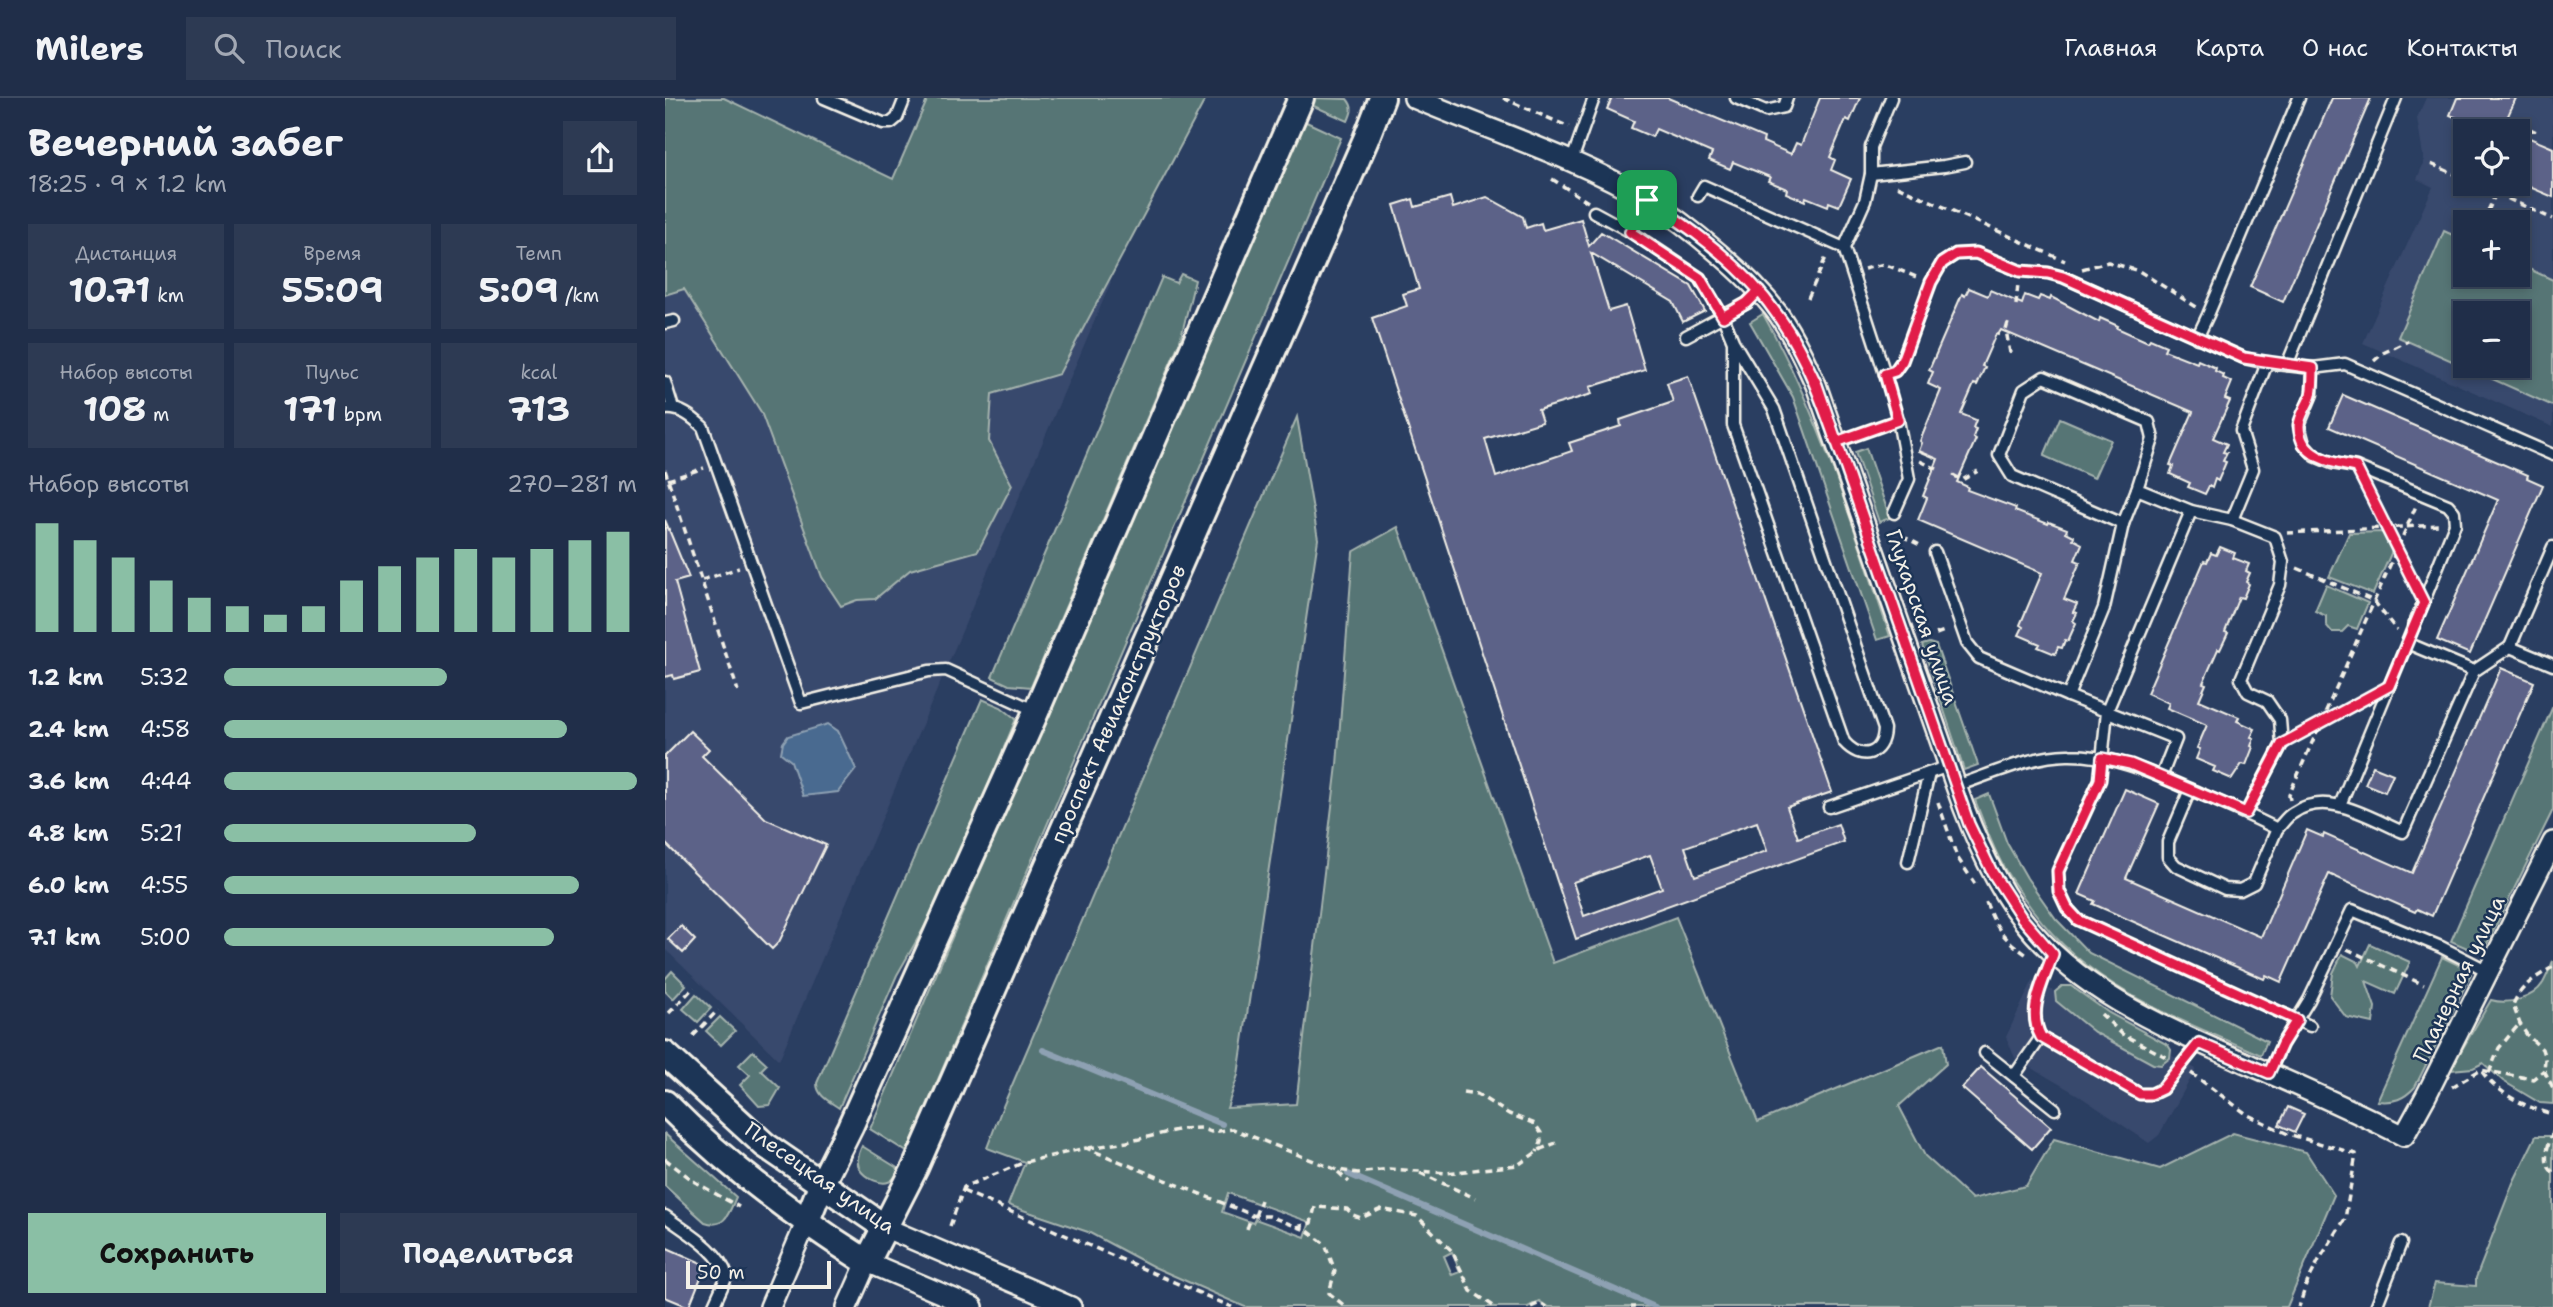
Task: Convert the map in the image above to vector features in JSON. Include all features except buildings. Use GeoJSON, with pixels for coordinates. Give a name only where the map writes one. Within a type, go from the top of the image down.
{"type":"FeatureCollection","features":[{"type":"Feature","properties":{"kind":"street"},"geometry":{"type":"LineString","coordinates":[[770,1307],[822,1183],[850,1127],[1036,712],[1301,98]]}},
{"type":"Feature","properties":{"kind":"street","name":"проспект Авиаконструкторов"},"geometry":{"type":"LineString","coordinates":[[847,1307],[915,1168],[1355,163],[1381,98]]}},
{"type":"Feature","properties":{"kind":"street","name":"Глухарская улица"},"geometry":{"type":"LineString","coordinates":[[1414,98],[1571,163],[1647,200],[1680,220],[1759,291],[1798,345],[1817,385],[1969,824],[1992,872],[2022,918],[2053,954],[2120,1004],[2199,1043],[2362,1114],[2404,1136]]}},
{"type":"Feature","properties":{"kind":"street","name":"Планерная улица"},"geometry":{"type":"LineString","coordinates":[[2404,1136],[2553,842]]}},
{"type":"Feature","properties":{"kind":"street","name":"Плесецкая улица"},"geometry":{"type":"LineString","coordinates":[[665,1054],[765,1145],[886,1228],[1071,1307]]}},
{"type":"Feature","properties":{"kind":"street","name":"Плесецкая улица"},"geometry":{"type":"LineString","coordinates":[[665,1103],[750,1181],[806,1223],[867,1262],[973,1307]]}},
{"type":"Feature","properties":{"kind":"lane"},"geometry":{"type":"LineString","coordinates":[[824,98],[883,123],[891,123],[897,118],[905,98]]}},
{"type":"Feature","properties":{"kind":"lane"},"geometry":{"type":"LineString","coordinates":[[1571,163],[1594,98]]}},
{"type":"Feature","properties":{"kind":"lane"},"geometry":{"type":"LineString","coordinates":[[1736,98],[1766,111],[1784,107],[1787,98]]}},
{"type":"Feature","properties":{"kind":"lane"},"geometry":{"type":"LineString","coordinates":[[1891,98],[1871,147],[1871,174],[1865,201],[1844,248],[1898,420],[1909,479],[1894,513]]}},
{"type":"Feature","properties":{"kind":"lane"},"geometry":{"type":"LineString","coordinates":[[2197,338],[2299,98]]}},
{"type":"Feature","properties":{"kind":"lane"},"geometry":{"type":"LineString","coordinates":[[2287,365],[2396,98]]}},
{"type":"Feature","properties":{"kind":"lane"},"geometry":{"type":"LineString","coordinates":[[1871,174],[1965,162]]}},
{"type":"Feature","properties":{"kind":"lane"},"geometry":{"type":"LineString","coordinates":[[1698,196],[1704,186],[1844,248]]}},
{"type":"Feature","properties":{"kind":"lane"},"geometry":{"type":"LineString","coordinates":[[1630,232],[1647,200]]}},
{"type":"Feature","properties":{"kind":"lane"},"geometry":{"type":"LineString","coordinates":[[1594,212],[1700,278],[1723,317],[1733,341],[1774,409],[1884,729],[1883,741],[1875,750],[1862,755],[1852,751],[1844,742],[1733,425],[1733,341]]}},
{"type":"Feature","properties":{"kind":"lane"},"geometry":{"type":"LineString","coordinates":[[1885,374],[1895,371],[1902,361],[1931,282],[1942,263],[1956,254],[1976,253],[2020,271],[2063,277],[2244,358],[2313,368],[2345,364],[2553,455]]}},
{"type":"Feature","properties":{"kind":"lane"},"geometry":{"type":"LineString","coordinates":[[1686,336],[1747,303],[1759,291]]}},
{"type":"Feature","properties":{"kind":"lane"},"geometry":{"type":"LineString","coordinates":[[2232,520],[2253,468],[2241,431],[2267,363]]}},
{"type":"Feature","properties":{"kind":"lane"},"geometry":{"type":"LineString","coordinates":[[2313,368],[2312,394],[2299,425],[2304,444],[2315,456],[2332,463],[2356,467],[2448,505],[2454,512],[2455,524],[2340,805]]}},
{"type":"Feature","properties":{"kind":"lane"},"geometry":{"type":"LineString","coordinates":[[2068,696],[2104,608],[2123,524],[2153,439],[2149,422],[2044,377],[2024,390],[1999,455],[2012,476],[2123,524]]}},
{"type":"Feature","properties":{"kind":"lane"},"geometry":{"type":"LineString","coordinates":[[665,382],[669,408],[690,415],[703,427],[801,703],[929,671],[946,670],[1036,712]]}},
{"type":"Feature","properties":{"kind":"lane"},"geometry":{"type":"LineString","coordinates":[[1836,442],[1898,420]]}},
{"type":"Feature","properties":{"kind":"lane"},"geometry":{"type":"LineString","coordinates":[[2137,489],[2191,511],[2232,520],[2275,537],[2283,562],[2280,584],[2241,678],[2248,692],[2267,701],[2280,720],[2282,744],[2246,813]]}},
{"type":"Feature","properties":{"kind":"lane"},"geometry":{"type":"LineString","coordinates":[[2191,511],[2107,711],[2100,780],[2058,871],[2059,891],[2067,908],[2078,920],[2310,1026]]}},
{"type":"Feature","properties":{"kind":"lane"},"geometry":{"type":"LineString","coordinates":[[2190,790],[2168,842],[2168,857],[2176,866],[2225,889],[2239,890],[2253,883],[2277,829],[2292,813],[2314,803],[2340,805],[2403,832],[2475,671],[2509,646],[2553,547]]}},
{"type":"Feature","properties":{"kind":"lane"},"geometry":{"type":"LineString","coordinates":[[1935,552],[1967,643],[1979,658],[2176,739],[2161,777]]}},
{"type":"Feature","properties":{"kind":"lane"},"geometry":{"type":"LineString","coordinates":[[2407,643],[2475,671]]}},
{"type":"Feature","properties":{"kind":"lane"},"geometry":{"type":"LineString","coordinates":[[2509,646],[2553,665]]}},
{"type":"Feature","properties":{"kind":"lane"},"geometry":{"type":"LineString","coordinates":[[1956,786],[2039,759],[2068,754],[2102,758],[2130,764],[2277,829]]}},
{"type":"Feature","properties":{"kind":"lane"},"geometry":{"type":"LineString","coordinates":[[1829,807],[1949,766]]}},
{"type":"Feature","properties":{"kind":"lane"},"geometry":{"type":"LineString","coordinates":[[1908,862],[1929,773]]}},
{"type":"Feature","properties":{"kind":"lane"},"geometry":{"type":"LineString","coordinates":[[2269,1073],[2352,910],[2441,947],[2488,971]]}},
{"type":"Feature","properties":{"kind":"lane"},"geometry":{"type":"LineString","coordinates":[[2053,954],[2034,1011],[2034,1024],[2041,1037],[2140,1094],[2151,1094],[2162,1089],[2199,1043]]}},
{"type":"Feature","properties":{"kind":"lane"},"geometry":{"type":"LineString","coordinates":[[2014,1076],[2041,1037]]}},
{"type":"Feature","properties":{"kind":"lane"},"geometry":{"type":"LineString","coordinates":[[1985,1054],[2055,1109]]}},
{"type":"Feature","properties":{"kind":"lane"},"geometry":{"type":"LineString","coordinates":[[665,1216],[713,1253],[725,1266],[727,1276],[713,1307]]}},
{"type":"Feature","properties":{"kind":"lane"},"geometry":{"type":"LineString","coordinates":[[2376,1307],[2401,1243]]}},
{"type":"Feature","properties":{"kind":"path"},"geometry":{"type":"LineString","coordinates":[[1503,98],[1580,132]]}},
{"type":"Feature","properties":{"kind":"path"},"geometry":{"type":"LineString","coordinates":[[2431,164],[2453,174]]}},
{"type":"Feature","properties":{"kind":"path"},"geometry":{"type":"LineString","coordinates":[[1871,174],[2069,263]]}},
{"type":"Feature","properties":{"kind":"path"},"geometry":{"type":"LineString","coordinates":[[1552,179],[1586,199],[1594,212]]}},
{"type":"Feature","properties":{"kind":"path"},"geometry":{"type":"LineString","coordinates":[[2503,196],[2553,219]]}},
{"type":"Feature","properties":{"kind":"path"},"geometry":{"type":"LineString","coordinates":[[1808,298],[1832,242]]}},
{"type":"Feature","properties":{"kind":"path"},"geometry":{"type":"LineString","coordinates":[[2082,269],[2108,261],[2139,271],[2208,315]]}},
{"type":"Feature","properties":{"kind":"path"},"geometry":{"type":"LineString","coordinates":[[1852,273],[1884,264],[1931,282]]}},
{"type":"Feature","properties":{"kind":"path"},"geometry":{"type":"LineString","coordinates":[[2016,305],[2020,271]]}},
{"type":"Feature","properties":{"kind":"path"},"geometry":{"type":"LineString","coordinates":[[2008,323],[2006,330],[2010,353]]}},
{"type":"Feature","properties":{"kind":"path"},"geometry":{"type":"LineString","coordinates":[[2362,372],[2383,353],[2408,341]]}},
{"type":"Feature","properties":{"kind":"path"},"geometry":{"type":"LineString","coordinates":[[669,480],[716,464]]}},
{"type":"Feature","properties":{"kind":"path"},"geometry":{"type":"LineString","coordinates":[[2356,467],[2424,603]]}},
{"type":"Feature","properties":{"kind":"path"},"geometry":{"type":"LineString","coordinates":[[665,470],[739,691]]}},
{"type":"Feature","properties":{"kind":"path"},"geometry":{"type":"LineString","coordinates":[[1953,475],[1962,480],[1978,471]]}},
{"type":"Feature","properties":{"kind":"path"},"geometry":{"type":"LineString","coordinates":[[2292,813],[2289,795],[2421,494]]}},
{"type":"Feature","properties":{"kind":"path"},"geometry":{"type":"LineString","coordinates":[[2275,537],[2293,531],[2455,524]]}},
{"type":"Feature","properties":{"kind":"path"},"geometry":{"type":"LineString","coordinates":[[1902,536],[1935,552]]}},
{"type":"Feature","properties":{"kind":"path"},"geometry":{"type":"LineString","coordinates":[[2283,562],[2374,601],[2407,643]]}},
{"type":"Feature","properties":{"kind":"path"},"geometry":{"type":"LineString","coordinates":[[702,580],[751,564]]}},
{"type":"Feature","properties":{"kind":"path"},"geometry":{"type":"LineString","coordinates":[[2282,744],[2389,686]]}},
{"type":"Feature","properties":{"kind":"path"},"geometry":{"type":"LineString","coordinates":[[2336,944],[2424,985]]}},
{"type":"Feature","properties":{"kind":"path"},"geometry":{"type":"LineString","coordinates":[[2553,967],[2517,994],[2513,1005],[2527,1035],[2542,1049],[2544,1070],[2553,1088]]}},
{"type":"Feature","properties":{"kind":"path"},"geometry":{"type":"LineString","coordinates":[[669,1013],[694,986]]}},
{"type":"Feature","properties":{"kind":"path"},"geometry":{"type":"LineString","coordinates":[[2092,1005],[2122,1034],[2181,1065],[2248,1115],[2288,1134],[2356,1154],[2345,1219],[2319,1259],[2299,1307]]}},
{"type":"Feature","properties":{"kind":"path"},"geometry":{"type":"LineString","coordinates":[[693,1036],[718,1010]]}},
{"type":"Feature","properties":{"kind":"path"},"geometry":{"type":"LineString","coordinates":[[2489,1073],[2499,1048],[2520,1023]]}},
{"type":"Feature","properties":{"kind":"path"},"geometry":{"type":"LineString","coordinates":[[2450,1088],[2480,1070],[2522,1075],[2533,1079],[2544,1070]]}},
{"type":"Feature","properties":{"kind":"path"},"geometry":{"type":"LineString","coordinates":[[2480,1070],[2492,1086],[2507,1096],[2538,1111],[2553,1114]]}},
{"type":"Feature","properties":{"kind":"path"},"geometry":{"type":"LineString","coordinates":[[1464,1092],[1477,1094],[1509,1114],[1535,1124],[1541,1133],[1536,1154]]}},
{"type":"Feature","properties":{"kind":"path"},"geometry":{"type":"LineString","coordinates":[[950,1226],[964,1187],[1025,1162],[1181,1129],[1201,1128],[1211,1132],[1233,1129],[1337,1170],[1357,1172],[1374,1169],[1447,1172],[1509,1168],[1525,1162],[1556,1143]]}},
{"type":"Feature","properties":{"kind":"path"},"geometry":{"type":"LineString","coordinates":[[2553,1132],[2548,1143],[2546,1161],[2548,1169],[2553,1172]]}},
{"type":"Feature","properties":{"kind":"path"},"geometry":{"type":"LineString","coordinates":[[1086,1148],[1254,1215],[1269,1216],[1308,1231],[1325,1244],[1335,1271],[1329,1293],[1346,1307]]}},
{"type":"Feature","properties":{"kind":"path"},"geometry":{"type":"LineString","coordinates":[[665,1159],[695,1182],[739,1207]]}},
{"type":"Feature","properties":{"kind":"path"},"geometry":{"type":"LineString","coordinates":[[1337,1170],[1349,1182]]}},
{"type":"Feature","properties":{"kind":"path"},"geometry":{"type":"LineString","coordinates":[[1416,1171],[1475,1198]]}},
{"type":"Feature","properties":{"kind":"path"},"geometry":{"type":"LineString","coordinates":[[963,1191],[1233,1307]]}},
{"type":"Feature","properties":{"kind":"path"},"geometry":{"type":"LineString","coordinates":[[1247,1229],[1261,1200]]}},
{"type":"Feature","properties":{"kind":"path"},"geometry":{"type":"LineString","coordinates":[[1297,1227],[1311,1223],[1315,1207],[1347,1209],[1361,1218],[1381,1209],[1417,1216],[1452,1251],[1465,1284],[1495,1307]]}},
{"type":"Feature","properties":{"kind":"path"},"geometry":{"type":"LineString","coordinates":[[1531,1307],[1539,1303],[1546,1307]]}},
{"type":"Feature","properties":{"kind":"shaded area"},"geometry":{"type":"Polygon","coordinates":[[[665,98],[724,98],[1111,282],[779,1060],[665,949],[665,98]]]}},
{"type":"Feature","properties":{"kind":"shaded area"},"geometry":{"type":"Polygon","coordinates":[[[2426,98],[2553,98],[2553,427],[2363,343],[2433,187],[2417,179],[2424,162],[2417,118],[2426,98]]]}},
{"type":"Feature","properties":{"kind":"shaded area"},"geometry":{"type":"Polygon","coordinates":[[[828,724],[838,731],[856,769],[838,792],[803,796],[791,761],[781,753],[783,743],[788,736],[828,724]]]}},
{"type":"Feature","properties":{"kind":"shaded area"},"geometry":{"type":"Polygon","coordinates":[[[2033,980],[2196,1069],[2159,1135],[2149,1143],[2078,1095],[2015,1058],[2006,1037],[2033,980]]]}},
{"type":"Feature","properties":{"kind":"green space"},"geometry":{"type":"Polygon","coordinates":[[[665,98],[724,98],[893,179],[928,98],[1206,98],[1059,374],[992,394],[989,441],[1012,485],[978,551],[910,570],[875,599],[857,600],[841,606],[822,577],[761,412],[684,289],[665,295],[665,98]]]}},
{"type":"Feature","properties":{"kind":"green space"},"geometry":{"type":"Polygon","coordinates":[[[1312,98],[1347,99],[1352,110],[1348,121],[1309,104],[1312,98]]]}},
{"type":"Feature","properties":{"kind":"green space"},"geometry":{"type":"Polygon","coordinates":[[[1302,120],[1341,138],[907,1152],[870,1129],[1302,120]]]}},
{"type":"Feature","properties":{"kind":"green space"},"geometry":{"type":"Polygon","coordinates":[[[2444,231],[2453,235],[2453,287],[2530,287],[2530,269],[2553,280],[2553,406],[2490,378],[2530,378],[2530,301],[2453,301],[2453,361],[2398,337],[2444,231]]]}},
{"type":"Feature","properties":{"kind":"green space"},"geometry":{"type":"Polygon","coordinates":[[[1181,274],[1195,280],[1180,341],[1031,687],[1009,685],[992,677],[1162,277],[1176,283],[1181,274]]]}},
{"type":"Feature","properties":{"kind":"green space"},"geometry":{"type":"Polygon","coordinates":[[[1763,314],[1802,391],[1818,431],[1890,636],[1877,640],[1793,397],[1750,322],[1763,314]]]}},
{"type":"Feature","properties":{"kind":"green space"},"geometry":{"type":"Polygon","coordinates":[[[1297,417],[1318,539],[1238,1075],[1227,1108],[1296,1104],[1337,765],[1353,552],[1398,527],[1553,963],[1676,917],[1758,1122],[1943,1044],[1946,1064],[1899,1106],[1925,1156],[1972,1199],[2026,1186],[2054,1139],[2160,1169],[2233,1133],[2306,1152],[2334,1195],[2287,1307],[1548,1307],[1539,1301],[1528,1307],[1245,1307],[1154,1267],[1088,1232],[1008,1205],[1025,1162],[987,1148],[1297,417]],[[1228,1193],[1222,1212],[1253,1223],[1255,1219],[1305,1237],[1310,1222],[1228,1193]],[[1452,1252],[1444,1256],[1452,1275],[1460,1272],[1452,1252]]]}},
{"type":"Feature","properties":{"kind":"green space"},"geometry":{"type":"Polygon","coordinates":[[[2060,418],[2111,440],[2094,478],[2044,456],[2060,418]]]}},
{"type":"Feature","properties":{"kind":"green space"},"geometry":{"type":"Polygon","coordinates":[[[1866,448],[1890,518],[1879,522],[1855,452],[1866,448]]]}},
{"type":"Feature","properties":{"kind":"green space"},"geometry":{"type":"Polygon","coordinates":[[[2384,532],[2393,549],[2373,594],[2329,577],[2349,533],[2384,532]]]}},
{"type":"Feature","properties":{"kind":"green space"},"geometry":{"type":"Polygon","coordinates":[[[2326,585],[2368,603],[2357,629],[2348,626],[2342,632],[2332,632],[2326,625],[2326,616],[2315,611],[2326,585]]]}},
{"type":"Feature","properties":{"kind":"green space"},"geometry":{"type":"Polygon","coordinates":[[[1922,645],[1936,645],[1978,765],[1964,770],[1922,645]]]}},
{"type":"Feature","properties":{"kind":"green space"},"geometry":{"type":"Polygon","coordinates":[[[982,699],[1001,707],[1016,719],[941,898],[897,975],[839,1108],[821,1095],[817,1083],[982,699]]]}},
{"type":"Feature","properties":{"kind":"green space"},"geometry":{"type":"Polygon","coordinates":[[[2553,706],[2553,810],[2483,952],[2474,951],[2451,941],[2553,706]]]}},
{"type":"Feature","properties":{"kind":"green space"},"geometry":{"type":"Polygon","coordinates":[[[1989,794],[2007,843],[2027,878],[2056,919],[2089,953],[2267,1041],[2261,1055],[2159,1010],[2099,975],[2071,952],[2046,926],[2004,868],[1975,800],[1989,794]]]}},
{"type":"Feature","properties":{"kind":"green space"},"geometry":{"type":"Polygon","coordinates":[[[2370,944],[2410,962],[2395,994],[2366,981],[2375,1007],[2373,1023],[2346,1017],[2330,996],[2333,973],[2342,954],[2358,962],[2360,966],[2370,944]]]}},
{"type":"Feature","properties":{"kind":"green space"},"geometry":{"type":"Polygon","coordinates":[[[2442,957],[2467,969],[2471,974],[2415,1087],[2398,1099],[2377,1101],[2442,957]]]}},
{"type":"Feature","properties":{"kind":"green space"},"geometry":{"type":"Polygon","coordinates":[[[2553,961],[2553,1104],[2540,1103],[2503,1081],[2483,1063],[2473,1068],[2450,1070],[2491,1000],[2512,1001],[2527,997],[2539,989],[2553,961]]]}},
{"type":"Feature","properties":{"kind":"green space"},"geometry":{"type":"Polygon","coordinates":[[[672,971],[686,985],[673,999],[665,991],[665,979],[672,971]]]}},
{"type":"Feature","properties":{"kind":"green space"},"geometry":{"type":"Polygon","coordinates":[[[2062,986],[2071,986],[2109,1013],[2168,1045],[2171,1050],[2170,1058],[2161,1065],[2153,1064],[2094,1032],[2056,1001],[2055,992],[2062,986]]]}},
{"type":"Feature","properties":{"kind":"green space"},"geometry":{"type":"Polygon","coordinates":[[[696,994],[711,1008],[698,1022],[683,1009],[696,994]]]}},
{"type":"Feature","properties":{"kind":"green space"},"geometry":{"type":"Polygon","coordinates":[[[720,1017],[735,1031],[721,1045],[706,1031],[720,1017]]]}},
{"type":"Feature","properties":{"kind":"green space"},"geometry":{"type":"Polygon","coordinates":[[[753,1051],[767,1064],[761,1070],[780,1088],[770,1105],[759,1106],[740,1085],[750,1075],[739,1065],[753,1051]]]}},
{"type":"Feature","properties":{"kind":"green space"},"geometry":{"type":"Polygon","coordinates":[[[665,1134],[736,1197],[722,1221],[712,1224],[705,1222],[665,1186],[665,1134]]]}},
{"type":"Feature","properties":{"kind":"green space"},"geometry":{"type":"Polygon","coordinates":[[[2536,1136],[2553,1136],[2553,1307],[2428,1307],[2435,1283],[2476,1286],[2476,1278],[2513,1183],[2536,1136]]]}},
{"type":"Feature","properties":{"kind":"green space"},"geometry":{"type":"Polygon","coordinates":[[[862,1146],[899,1169],[893,1179],[880,1182],[862,1172],[858,1162],[862,1146]]]}},
{"type":"Feature","properties":{"kind":"waterway"},"geometry":{"type":"LineString","coordinates":[[1043,1050],[1222,1124]]}},
{"type":"Feature","properties":{"kind":"waterway"},"geometry":{"type":"LineString","coordinates":[[1348,1174],[1655,1307]]}},
{"type":"Feature","properties":{"kind":"route"},"geometry":{"type":"LineString","coordinates":[[1647,200],[1630,232],[1700,278],[1723,317],[1747,303],[1759,291],[1777,314],[1798,345],[1817,385],[1836,442],[1898,420],[1885,374],[1895,371],[1902,361],[1931,282],[1942,263],[1956,254],[1976,253],[2020,271],[2063,277],[2244,358],[2313,368],[2312,394],[2299,425],[2304,444],[2315,456],[2332,463],[2356,467],[2424,603],[2389,686],[2282,744],[2246,813],[2130,764],[2102,758],[2100,780],[2058,871],[2059,891],[2067,908],[2078,920],[2297,1020],[2269,1073],[2199,1043],[2162,1089],[2151,1094],[2140,1094],[2041,1037],[2034,1024],[2034,1011],[2053,954],[2022,918],[1992,872],[1969,824],[1908,644],[1836,442],[1817,385],[1798,345],[1759,291],[1680,220],[1647,200]]}}]}
